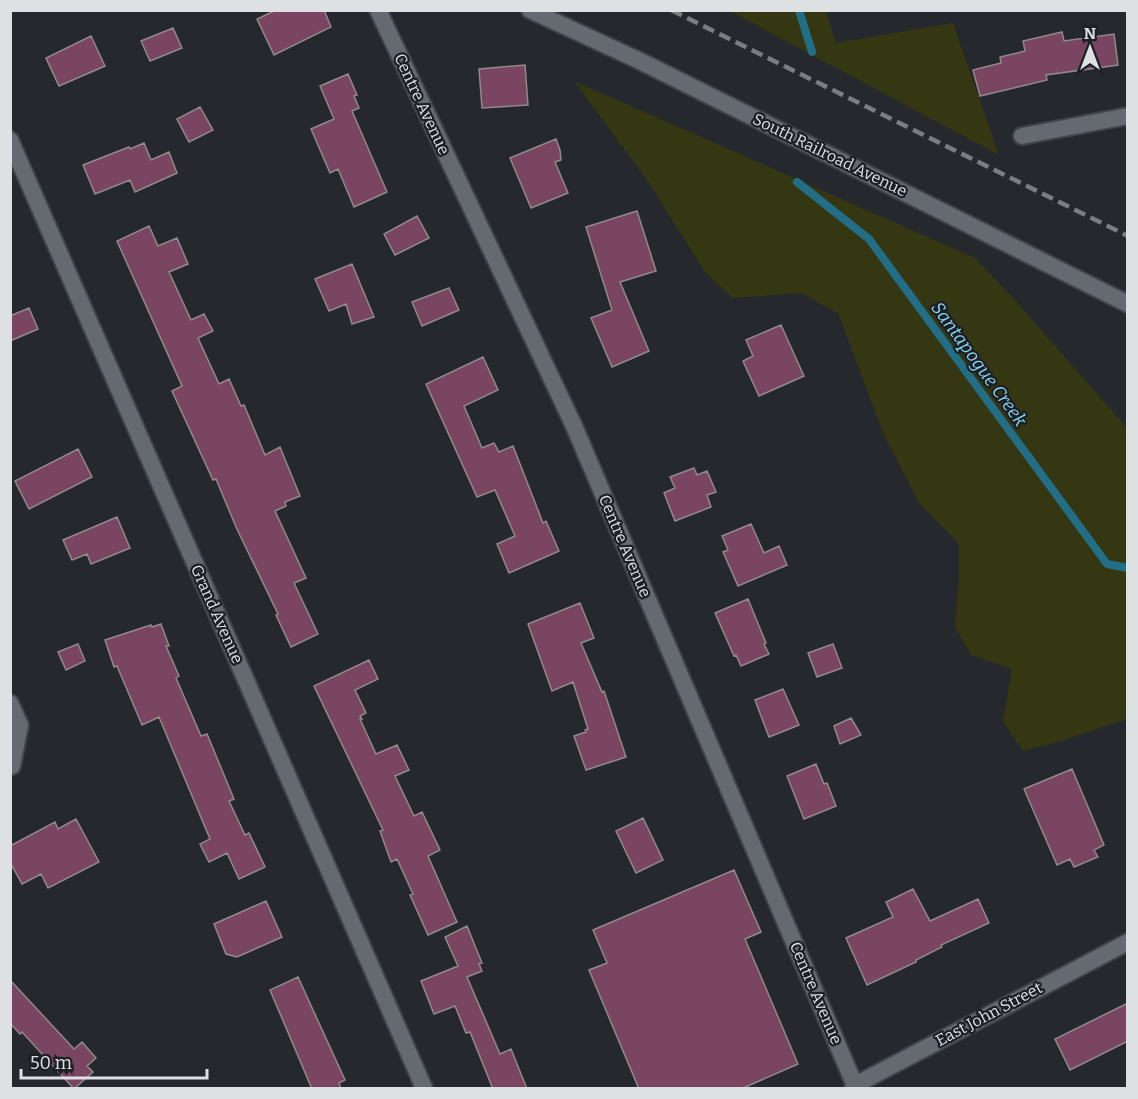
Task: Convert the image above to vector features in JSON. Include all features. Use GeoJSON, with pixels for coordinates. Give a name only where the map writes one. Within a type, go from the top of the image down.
{"type":"FeatureCollection","features":[{"type":"Feature","properties":{"kind":"street","name":"Centre Avenue"},"geometry":{"type":"LineString","coordinates":[[378,10],[574,426],[855,1087]]}},
{"type":"Feature","properties":{"kind":"street","name":"South Railroad Avenue"},"geometry":{"type":"LineString","coordinates":[[530,10],[640,61],[1128,304]]}},
{"type":"Feature","properties":{"kind":"street"},"geometry":{"type":"LineString","coordinates":[[1022,136],[1128,117]]}},
{"type":"Feature","properties":{"kind":"street","name":"Grand Avenue"},"geometry":{"type":"LineString","coordinates":[[10,140],[424,1089]]}},
{"type":"Feature","properties":{"kind":"street"},"geometry":{"type":"LineString","coordinates":[[10,703],[20,725],[12,766]]}},
{"type":"Feature","properties":{"kind":"street","name":"East John Street"},"geometry":{"type":"LineString","coordinates":[[855,1087],[1128,942]]}},
{"type":"Feature","properties":{"kind":"green space"},"geometry":{"type":"Polygon","coordinates":[[[730,11],[826,11],[836,43],[953,23],[999,155],[730,11]]]}},
{"type":"Feature","properties":{"kind":"green space"},"geometry":{"type":"Polygon","coordinates":[[[574,81],[975,258],[1127,428],[1127,719],[1023,751],[1003,722],[1012,669],[971,655],[955,627],[959,544],[919,503],[884,435],[838,313],[801,293],[732,298],[705,272],[647,180],[574,81]]]}},
{"type":"Feature","properties":{"kind":"building"},"geometry":{"type":"Polygon","coordinates":[[[276,10],[324,10],[331,27],[274,55],[257,19],[276,10]]]}},
{"type":"Feature","properties":{"kind":"building"},"geometry":{"type":"Polygon","coordinates":[[[173,28],[182,48],[150,61],[141,41],[173,28]]]}},
{"type":"Feature","properties":{"kind":"building"},"geometry":{"type":"Polygon","coordinates":[[[1062,32],[1064,41],[1114,34],[1118,65],[1046,75],[1047,80],[980,96],[973,70],[1001,63],[1000,57],[1025,51],[1023,41],[1062,32]]]}},
{"type":"Feature","properties":{"kind":"building"},"geometry":{"type":"Polygon","coordinates":[[[91,36],[105,66],[59,86],[46,58],[91,36]]]}},
{"type":"Feature","properties":{"kind":"building"},"geometry":{"type":"Polygon","coordinates":[[[525,65],[528,105],[482,108],[479,69],[525,65]]]}},
{"type":"Feature","properties":{"kind":"building"},"geometry":{"type":"Polygon","coordinates":[[[348,74],[357,95],[354,96],[359,108],[352,111],[387,192],[354,207],[338,169],[330,173],[311,129],[334,119],[320,86],[348,74]]]}},
{"type":"Feature","properties":{"kind":"building"},"geometry":{"type":"Polygon","coordinates":[[[200,107],[213,130],[189,142],[177,119],[200,107]]]}},
{"type":"Feature","properties":{"kind":"building"},"geometry":{"type":"Polygon","coordinates":[[[556,139],[561,160],[555,162],[568,193],[531,208],[510,158],[556,139]]]}},
{"type":"Feature","properties":{"kind":"building"},"geometry":{"type":"Polygon","coordinates":[[[144,143],[151,160],[169,152],[177,173],[135,192],[130,180],[95,194],[83,165],[144,143]]]}},
{"type":"Feature","properties":{"kind":"building"},"geometry":{"type":"Polygon","coordinates":[[[637,211],[656,271],[620,282],[649,351],[612,367],[591,318],[612,310],[586,227],[637,211]]]}},
{"type":"Feature","properties":{"kind":"building"},"geometry":{"type":"Polygon","coordinates":[[[417,216],[429,238],[395,255],[384,234],[417,216]]]}},
{"type":"Feature","properties":{"kind":"building"},"geometry":{"type":"Polygon","coordinates":[[[149,226],[158,246],[177,238],[188,264],[169,272],[191,320],[204,314],[213,331],[198,338],[219,384],[229,379],[241,406],[244,405],[265,455],[280,447],[300,496],[285,502],[286,506],[275,511],[306,578],[294,583],[318,634],[291,647],[216,479],[213,480],[172,391],[182,386],[117,241],[149,226]]]}},
{"type":"Feature","properties":{"kind":"building"},"geometry":{"type":"Polygon","coordinates":[[[352,264],[374,317],[352,324],[346,304],[329,311],[315,279],[352,264]]]}},
{"type":"Feature","properties":{"kind":"building"},"geometry":{"type":"Polygon","coordinates":[[[449,288],[459,310],[422,326],[412,302],[449,288]]]}},
{"type":"Feature","properties":{"kind":"building"},"geometry":{"type":"Polygon","coordinates":[[[29,308],[38,329],[10,341],[10,316],[29,308]]]}},
{"type":"Feature","properties":{"kind":"building"},"geometry":{"type":"Polygon","coordinates":[[[781,325],[804,376],[759,396],[743,361],[753,356],[746,340],[781,325]]]}},
{"type":"Feature","properties":{"kind":"building"},"geometry":{"type":"Polygon","coordinates":[[[483,357],[498,390],[464,406],[482,448],[494,443],[499,452],[513,446],[543,523],[546,521],[559,551],[509,573],[497,544],[515,536],[495,490],[477,497],[426,384],[483,357]]]}},
{"type":"Feature","properties":{"kind":"building"},"geometry":{"type":"Polygon","coordinates":[[[78,449],[92,477],[29,509],[15,481],[78,449]]]}},
{"type":"Feature","properties":{"kind":"building"},"geometry":{"type":"Polygon","coordinates":[[[694,468],[697,475],[707,471],[716,492],[707,495],[711,507],[675,521],[664,493],[675,488],[670,477],[694,468]]]}},
{"type":"Feature","properties":{"kind":"building"},"geometry":{"type":"Polygon","coordinates":[[[117,517],[130,548],[91,564],[87,554],[72,560],[63,540],[117,517]]]}},
{"type":"Feature","properties":{"kind":"building"},"geometry":{"type":"Polygon","coordinates":[[[751,524],[764,553],[779,546],[787,565],[738,586],[723,552],[728,550],[722,536],[751,524]]]}},
{"type":"Feature","properties":{"kind":"building"},"geometry":{"type":"Polygon","coordinates":[[[748,599],[769,654],[741,666],[736,655],[734,656],[715,613],[748,599]]]}},
{"type":"Feature","properties":{"kind":"building"},"geometry":{"type":"Polygon","coordinates":[[[580,603],[594,638],[581,643],[602,692],[604,691],[626,757],[586,770],[574,736],[588,729],[573,682],[552,691],[528,624],[580,603]]]}},
{"type":"Feature","properties":{"kind":"building"},"geometry":{"type":"Polygon","coordinates":[[[161,624],[169,646],[166,646],[179,676],[176,678],[201,736],[207,734],[234,799],[229,801],[245,835],[249,833],[265,867],[239,879],[227,853],[209,862],[200,844],[210,839],[159,717],[142,725],[117,666],[114,667],[105,640],[161,624]]]}},
{"type":"Feature","properties":{"kind":"building"},"geometry":{"type":"Polygon","coordinates":[[[78,644],[85,661],[66,670],[58,652],[78,644]]]}},
{"type":"Feature","properties":{"kind":"building"},"geometry":{"type":"Polygon","coordinates":[[[833,644],[842,668],[817,677],[808,653],[833,644]]]}},
{"type":"Feature","properties":{"kind":"building"},"geometry":{"type":"Polygon","coordinates":[[[369,660],[378,679],[355,690],[366,713],[360,716],[362,719],[360,719],[376,754],[397,745],[409,770],[395,776],[414,816],[422,812],[440,850],[428,856],[457,922],[428,935],[397,859],[391,862],[380,831],[383,830],[314,686],[369,660]]]}},
{"type":"Feature","properties":{"kind":"building"},"geometry":{"type":"Polygon","coordinates":[[[783,689],[799,725],[769,737],[755,700],[783,689]]]}},
{"type":"Feature","properties":{"kind":"building"},"geometry":{"type":"Polygon","coordinates":[[[851,718],[861,735],[840,744],[834,726],[851,718]]]}},
{"type":"Feature","properties":{"kind":"building"},"geometry":{"type":"Polygon","coordinates":[[[816,764],[836,806],[804,819],[787,776],[816,764]]]}},
{"type":"Feature","properties":{"kind":"building"},"geometry":{"type":"Polygon","coordinates":[[[1072,769],[1104,845],[1094,850],[1098,857],[1074,867],[1070,859],[1057,865],[1024,789],[1072,769]]]}},
{"type":"Feature","properties":{"kind":"building"},"geometry":{"type":"Polygon","coordinates":[[[643,818],[663,860],[636,873],[616,831],[643,818]]]}},
{"type":"Feature","properties":{"kind":"building"},"geometry":{"type":"Polygon","coordinates":[[[76,819],[99,862],[48,888],[41,874],[22,884],[10,862],[10,846],[55,822],[58,829],[76,819]]]}},
{"type":"Feature","properties":{"kind":"building"},"geometry":{"type":"Polygon","coordinates":[[[734,870],[761,932],[745,939],[798,1064],[741,1089],[639,1089],[589,970],[607,963],[593,930],[734,870]]]}},
{"type":"Feature","properties":{"kind":"building"},"geometry":{"type":"Polygon","coordinates":[[[913,889],[930,921],[978,899],[989,923],[941,945],[942,947],[916,962],[867,985],[846,938],[893,917],[886,902],[913,889]]]}},
{"type":"Feature","properties":{"kind":"building"},"geometry":{"type":"Polygon","coordinates":[[[266,901],[282,937],[237,957],[226,954],[214,924],[266,901]]]}},
{"type":"Feature","properties":{"kind":"building"},"geometry":{"type":"Polygon","coordinates":[[[467,926],[482,963],[479,964],[482,971],[467,977],[500,1054],[511,1049],[527,1089],[493,1089],[470,1032],[466,1033],[455,1006],[434,1014],[421,981],[458,966],[445,937],[467,926]]]}},
{"type":"Feature","properties":{"kind":"building"},"geometry":{"type":"Polygon","coordinates":[[[298,977],[345,1080],[339,1083],[341,1089],[312,1089],[270,990],[298,977]]]}},
{"type":"Feature","properties":{"kind":"building"},"geometry":{"type":"Polygon","coordinates":[[[10,980],[74,1049],[82,1042],[96,1058],[87,1066],[93,1072],[74,1089],[22,1032],[20,1034],[10,1023],[10,980]]]}},
{"type":"Feature","properties":{"kind":"building"},"geometry":{"type":"Polygon","coordinates":[[[1128,1003],[1128,1041],[1070,1070],[1055,1039],[1128,1003]]]}},
{"type":"Feature","properties":{"kind":"waterway","name":"Santapogue Creek"},"geometry":{"type":"LineString","coordinates":[[799,10],[812,52]]}},
{"type":"Feature","properties":{"kind":"waterway","name":"Santapogue Creek"},"geometry":{"type":"LineString","coordinates":[[797,182],[869,239],[1107,564],[1128,568]]}},
{"type":"Feature","properties":{"kind":"railway"},"geometry":{"type":"LineString","coordinates":[[671,10],[1128,236]]}}]}
